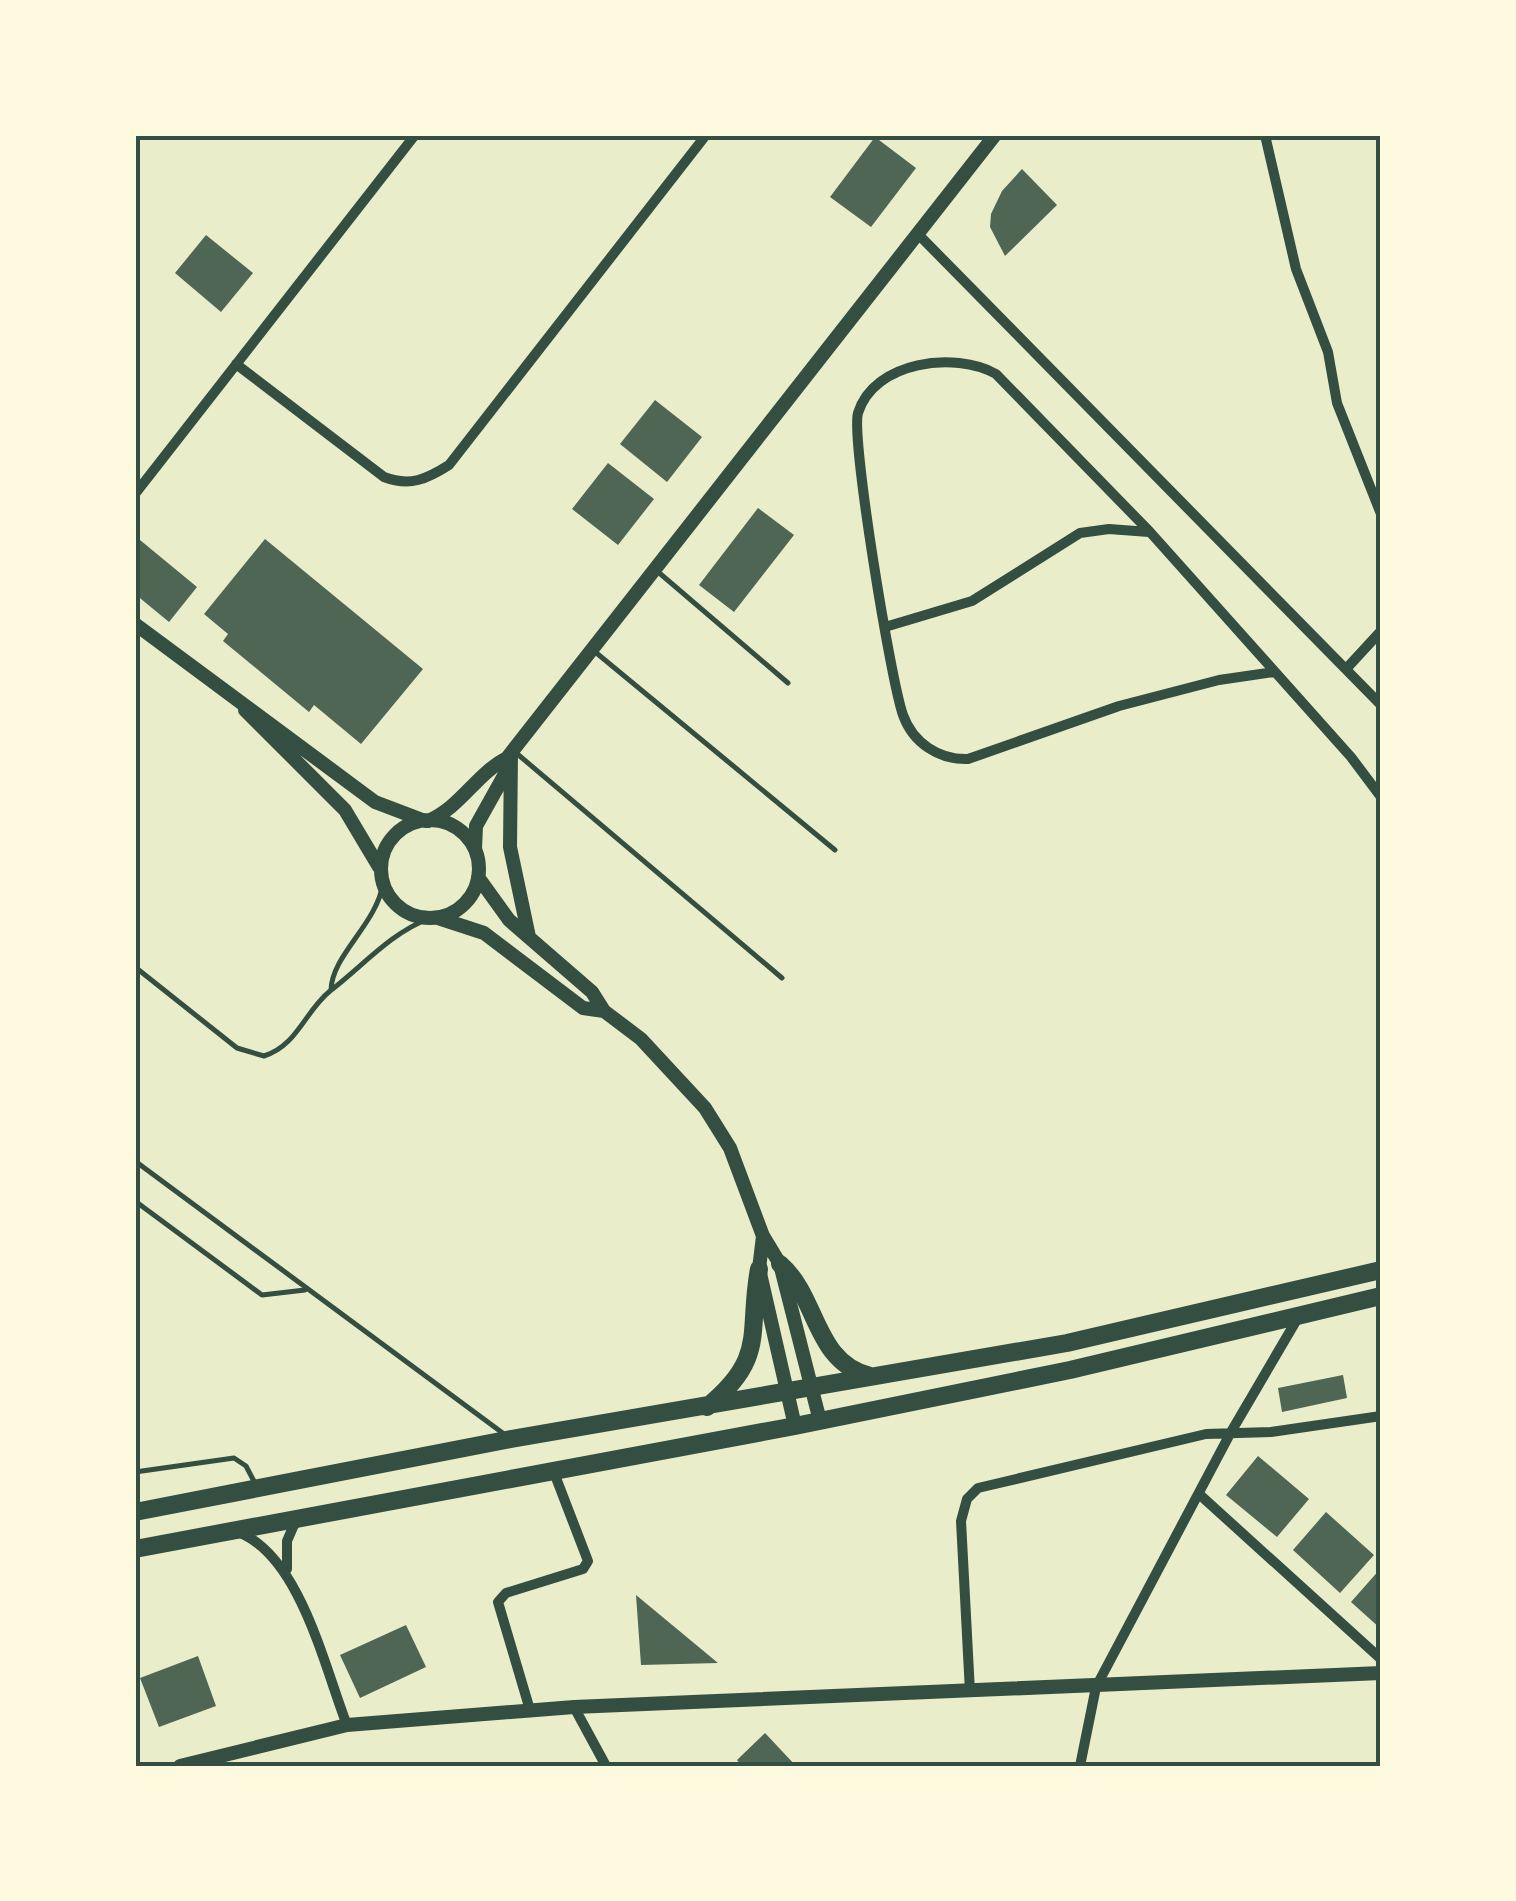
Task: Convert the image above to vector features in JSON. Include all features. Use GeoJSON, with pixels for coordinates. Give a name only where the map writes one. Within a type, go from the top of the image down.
{"type":"FeatureCollection","features":[{"type":"Feature","properties":{"kind":"main road"},"geometry":{"type":"LineString","coordinates":[[780,1264],[795,1279],[829,1350],[845,1366],[875,1377]]}},
{"type":"Feature","properties":{"kind":"main road"},"geometry":{"type":"LineString","coordinates":[[704,1409],[728,1388],[752,1347],[759,1269]]}},
{"type":"Feature","properties":{"kind":"main road"},"geometry":{"type":"LineString","coordinates":[[135,1512],[511,1439],[1067,1344],[1381,1270]]}},
{"type":"Feature","properties":{"kind":"main road"},"geometry":{"type":"LineString","coordinates":[[135,1549],[796,1426],[1070,1370],[1381,1296]]}},
{"type":"Feature","properties":{"kind":"street"},"geometry":{"type":"LineString","coordinates":[[135,494],[414,135]]}},
{"type":"Feature","properties":{"kind":"street"},"geometry":{"type":"LineString","coordinates":[[236,364],[384,478],[400,483],[430,477],[450,465],[706,135]]}},
{"type":"Feature","properties":{"kind":"street"},"geometry":{"type":"LineString","coordinates":[[382,878],[382,857],[398,832],[451,807],[478,776],[510,754],[995,135]]}},
{"type":"Feature","properties":{"kind":"street"},"geometry":{"type":"LineString","coordinates":[[1266,135],[1296,269],[1328,352],[1338,403],[1381,514]]}},
{"type":"Feature","properties":{"kind":"street"},"geometry":{"type":"LineString","coordinates":[[917,233],[1381,705]]}},
{"type":"Feature","properties":{"kind":"street"},"geometry":{"type":"LineString","coordinates":[[1274,672],[1219,680],[1119,706],[999,752],[949,760],[928,749],[903,716],[885,627],[855,426],[868,392],[886,378],[920,365],[978,363],[996,374],[1150,532],[1274,672],[1381,797]]}},
{"type":"Feature","properties":{"kind":"street"},"geometry":{"type":"LineString","coordinates":[[885,627],[972,602],[1080,534],[1109,529],[1150,532]]}},
{"type":"Feature","properties":{"kind":"street"},"geometry":{"type":"LineString","coordinates":[[135,624],[245,710],[346,810],[401,908],[484,933],[583,1008],[604,1011]]}},
{"type":"Feature","properties":{"kind":"street"},"geometry":{"type":"LineString","coordinates":[[1346,669],[1381,631]]}},
{"type":"Feature","properties":{"kind":"street"},"geometry":{"type":"LineString","coordinates":[[245,710],[278,727],[375,802],[456,828],[474,849]]}},
{"type":"Feature","properties":{"kind":"street"},"geometry":{"type":"LineString","coordinates":[[510,754],[501,786],[476,826],[478,876],[500,910],[592,992],[604,1011],[642,1039],[705,1108],[730,1148],[762,1236],[780,1264],[820,1421]]}},
{"type":"Feature","properties":{"kind":"street"},"geometry":{"type":"LineString","coordinates":[[510,754],[510,846],[529,937]]}},
{"type":"Feature","properties":{"kind":"street"},"geometry":{"type":"LineString","coordinates":[[432,918],[467,902],[478,876]]}},
{"type":"Feature","properties":{"kind":"street"},"geometry":{"type":"LineString","coordinates":[[762,1236],[759,1269],[796,1426]]}},
{"type":"Feature","properties":{"kind":"street"},"geometry":{"type":"LineString","coordinates":[[1080,1766],[1096,1687],[1231,1432],[1300,1315]]}},
{"type":"Feature","properties":{"kind":"street"},"geometry":{"type":"LineString","coordinates":[[970,1692],[962,1521],[972,1493],[985,1484],[1194,1436],[1271,1432],[1381,1416]]}},
{"type":"Feature","properties":{"kind":"street"},"geometry":{"type":"LineString","coordinates":[[530,1710],[500,1598],[583,1569],[588,1562],[553,1470]]}},
{"type":"Feature","properties":{"kind":"street"},"geometry":{"type":"LineString","coordinates":[[1199,1494],[1381,1659]]}},
{"type":"Feature","properties":{"kind":"street"},"geometry":{"type":"LineString","coordinates":[[288,1574],[287,1541],[299,1516]]}},
{"type":"Feature","properties":{"kind":"street"},"geometry":{"type":"LineString","coordinates":[[231,1529],[270,1550],[288,1574],[347,1725]]}},
{"type":"Feature","properties":{"kind":"street"},"geometry":{"type":"LineString","coordinates":[[180,1766],[347,1725],[530,1710],[1381,1673]]}},
{"type":"Feature","properties":{"kind":"street"},"geometry":{"type":"LineString","coordinates":[[574,1707],[606,1766]]}},
{"type":"Feature","properties":{"kind":"lane"},"geometry":{"type":"LineString","coordinates":[[655,569],[788,683]]}},
{"type":"Feature","properties":{"kind":"lane"},"geometry":{"type":"LineString","coordinates":[[592,650],[836,850]]}},
{"type":"Feature","properties":{"kind":"lane"},"geometry":{"type":"LineString","coordinates":[[510,754],[782,978]]}},
{"type":"Feature","properties":{"kind":"lane"},"geometry":{"type":"LineString","coordinates":[[331,990],[334,973],[373,918],[382,878]]}},
{"type":"Feature","properties":{"kind":"lane"},"geometry":{"type":"LineString","coordinates":[[135,967],[237,1048],[264,1056],[288,1043],[331,990],[346,982],[394,935],[432,918]]}},
{"type":"Feature","properties":{"kind":"lane"},"geometry":{"type":"LineString","coordinates":[[135,1161],[511,1439]]}},
{"type":"Feature","properties":{"kind":"lane"},"geometry":{"type":"LineString","coordinates":[[135,1201],[262,1294],[306,1290]]}},
{"type":"Feature","properties":{"kind":"lane"},"geometry":{"type":"LineString","coordinates":[[135,1472],[234,1458],[246,1466],[258,1488]]}},
{"type":"Feature","properties":{"kind":"building"},"geometry":{"type":"Polygon","coordinates":[[[875,137],[916,168],[871,227],[830,197],[875,137]]]}},
{"type":"Feature","properties":{"kind":"building"},"geometry":{"type":"Polygon","coordinates":[[[1022,169],[1057,205],[1005,256],[990,227],[991,214],[1002,191],[1022,169]]]}},
{"type":"Feature","properties":{"kind":"building"},"geometry":{"type":"Polygon","coordinates":[[[206,235],[253,273],[221,312],[175,273],[206,235]]]}},
{"type":"Feature","properties":{"kind":"building"},"geometry":{"type":"Polygon","coordinates":[[[655,400],[702,437],[667,482],[620,444],[655,400]]]}},
{"type":"Feature","properties":{"kind":"building"},"geometry":{"type":"Polygon","coordinates":[[[608,463],[654,499],[618,545],[572,509],[608,463]]]}},
{"type":"Feature","properties":{"kind":"building"},"geometry":{"type":"Polygon","coordinates":[[[758,508],[794,535],[734,612],[699,585],[758,508]]]}},
{"type":"Feature","properties":{"kind":"building"},"geometry":{"type":"Polygon","coordinates":[[[265,539],[423,669],[361,744],[314,705],[309,712],[223,641],[228,634],[204,614],[265,539]]]}},
{"type":"Feature","properties":{"kind":"building"},"geometry":{"type":"Polygon","coordinates":[[[140,540],[197,587],[169,622],[135,594],[135,548],[140,540]]]}},
{"type":"Feature","properties":{"kind":"building"},"geometry":{"type":"Polygon","coordinates":[[[1343,1375],[1347,1398],[1282,1412],[1278,1388],[1343,1375]]]}},
{"type":"Feature","properties":{"kind":"building"},"geometry":{"type":"Polygon","coordinates":[[[1258,1456],[1309,1499],[1277,1537],[1226,1495],[1258,1456]]]}},
{"type":"Feature","properties":{"kind":"building"},"geometry":{"type":"Polygon","coordinates":[[[1326,1512],[1374,1555],[1340,1593],[1293,1550],[1326,1512]]]}},
{"type":"Feature","properties":{"kind":"building"},"geometry":{"type":"Polygon","coordinates":[[[1381,1568],[1381,1629],[1351,1602],[1381,1568]]]}},
{"type":"Feature","properties":{"kind":"building"},"geometry":{"type":"Polygon","coordinates":[[[636,1595],[718,1663],[641,1665],[636,1595]]]}},
{"type":"Feature","properties":{"kind":"building"},"geometry":{"type":"Polygon","coordinates":[[[406,1625],[426,1667],[360,1698],[340,1655],[406,1625]]]}},
{"type":"Feature","properties":{"kind":"building"},"geometry":{"type":"Polygon","coordinates":[[[198,1656],[216,1706],[159,1727],[140,1678],[198,1656]]]}},
{"type":"Feature","properties":{"kind":"building"},"geometry":{"type":"Polygon","coordinates":[[[765,1733],[796,1766],[742,1766],[737,1760],[765,1733]]]}}]}
